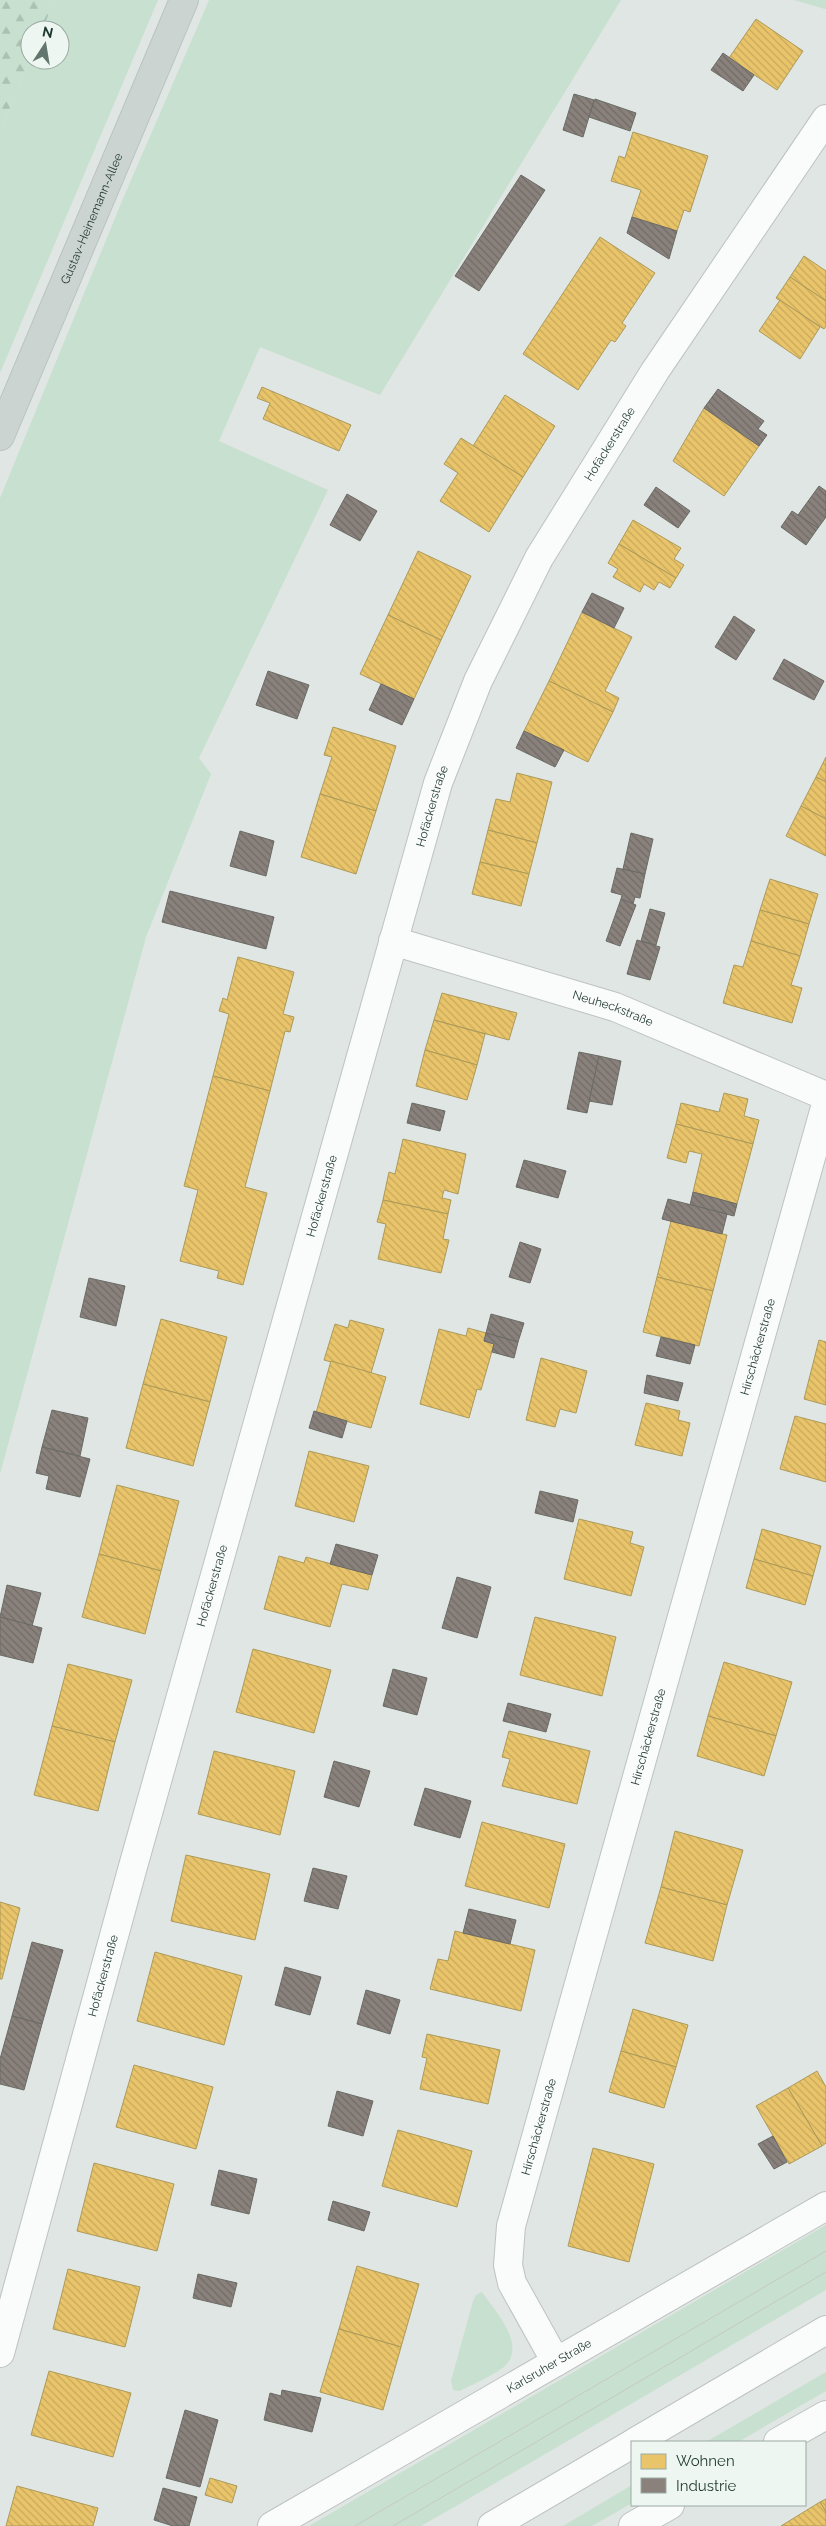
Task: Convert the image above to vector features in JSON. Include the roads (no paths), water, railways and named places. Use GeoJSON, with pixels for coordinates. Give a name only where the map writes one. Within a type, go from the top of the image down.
{"type":"FeatureCollection","features":[{"type":"Feature","properties":{"kind":"main road","name":"Gustav-Heinemann-Allee"},"geometry":{"type":"LineString","coordinates":[[0,436],[184,0]]}},
{"type":"Feature","properties":{"kind":"street","name":"Hofäckerstraße"},"geometry":{"type":"LineString","coordinates":[[0,2353],[134,1860],[438,783],[478,681],[539,558],[655,371],[826,119]]}},
{"type":"Feature","properties":{"kind":"street","name":"Neuheckstraße"},"geometry":{"type":"LineString","coordinates":[[393,941],[615,1007],[826,1096]]}},
{"type":"Feature","properties":{"kind":"street","name":"Hirschäckerstraße"},"geometry":{"type":"LineString","coordinates":[[556,2362],[512,2283],[508,2265],[511,2226],[826,1104]]}},
{"type":"Feature","properties":{"kind":"street","name":"Karlsruher Straße"},"geometry":{"type":"LineString","coordinates":[[272,2526],[826,2206]]}},
{"type":"Feature","properties":{"kind":"street"},"geometry":{"type":"LineString","coordinates":[[636,2441],[826,2330]]}},
{"type":"Feature","properties":{"kind":"street"},"geometry":{"type":"LineString","coordinates":[[780,2441],[826,2415]]}},
{"type":"Feature","properties":{"kind":"street"},"geometry":{"type":"LineString","coordinates":[[492,2526],[631,2444]]}},
{"type":"Feature","properties":{"kind":"street"},"geometry":{"type":"LineString","coordinates":[[633,2526],[668,2506]]}},
{"type":"Feature","properties":{"kind":"tram line"},"geometry":{"type":"LineString","coordinates":[[355,2526],[826,2251]]}},
{"type":"Feature","properties":{"kind":"tram line"},"geometry":{"type":"LineString","coordinates":[[393,2526],[826,2272]]}}]}
